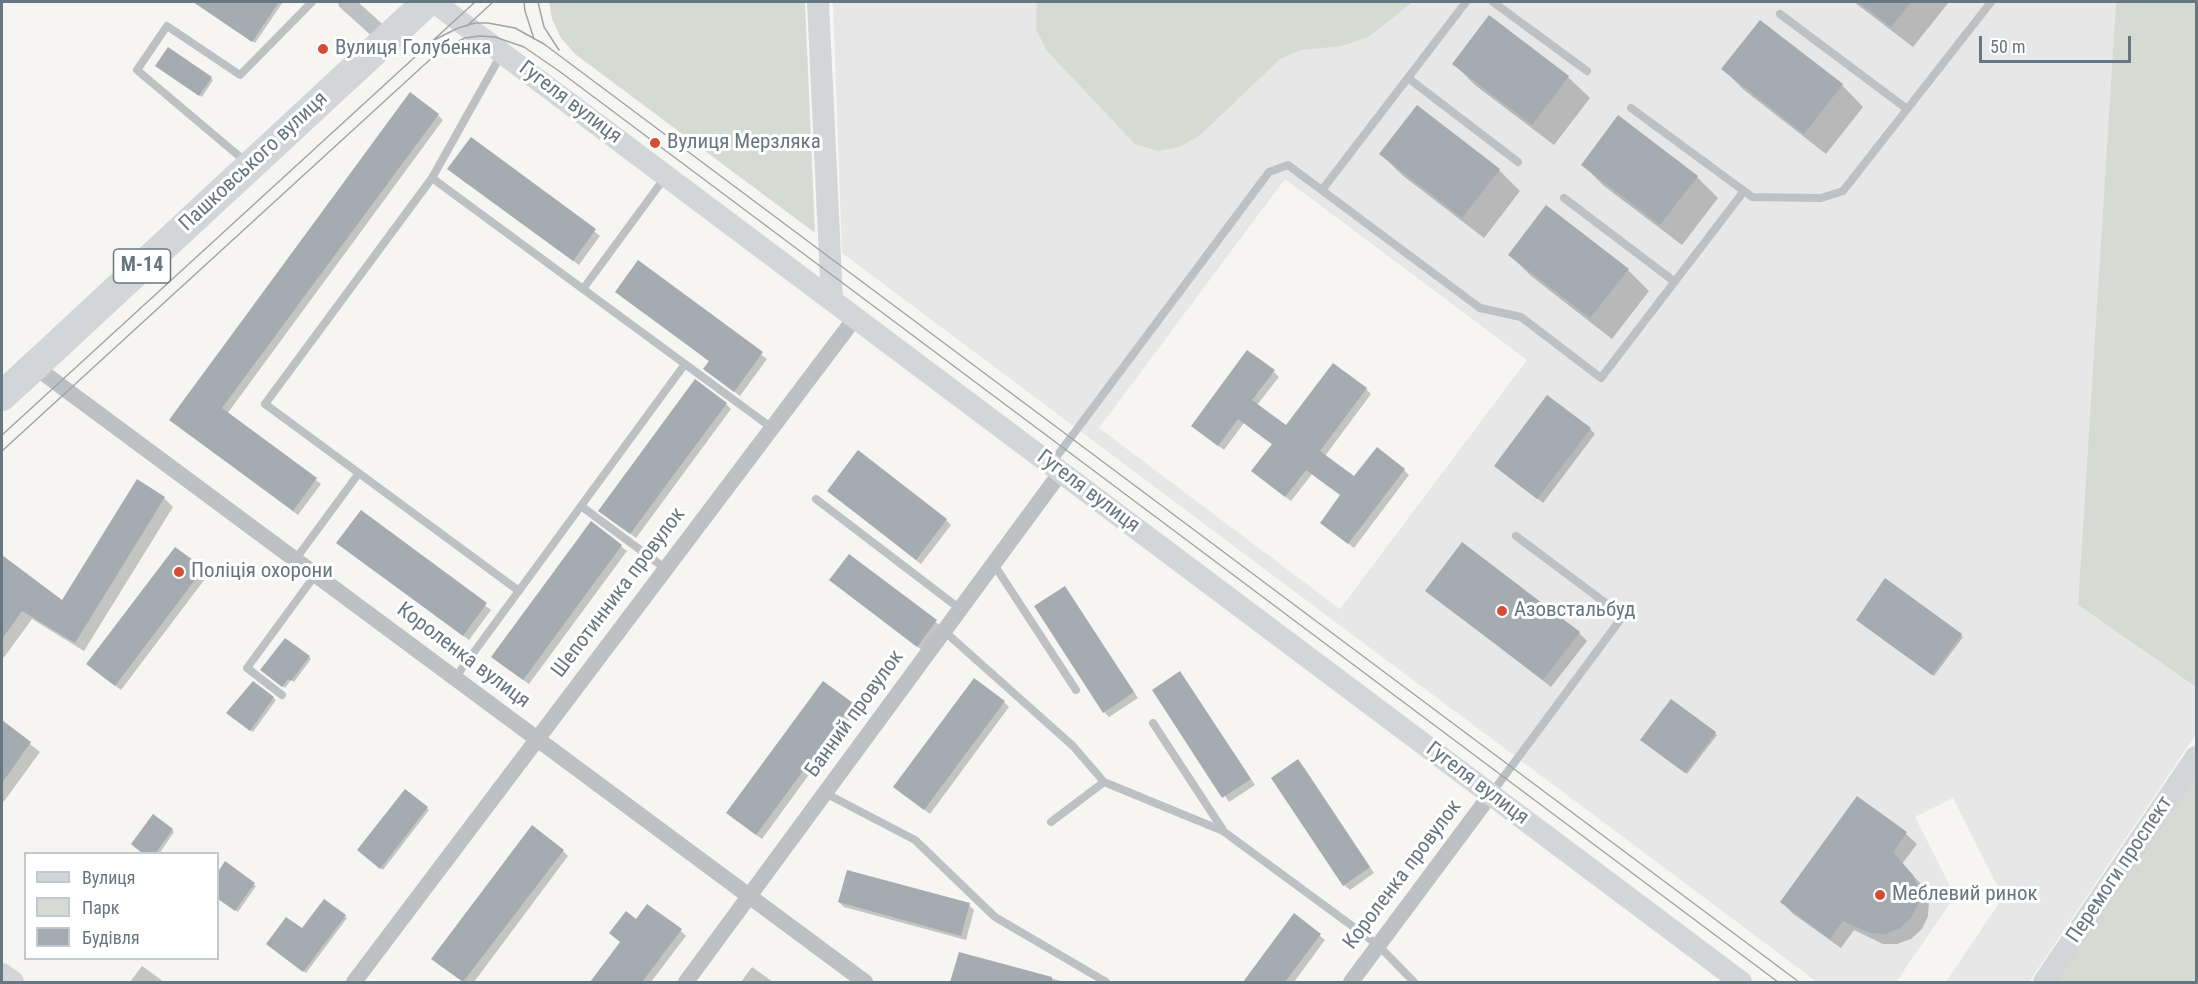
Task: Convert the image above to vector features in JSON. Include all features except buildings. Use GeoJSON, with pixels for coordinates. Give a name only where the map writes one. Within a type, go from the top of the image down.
{"type":"FeatureCollection","features":[{"type":"Feature","properties":{"kind":"highway","name":"Пашковського вулиця"},"geometry":{"type":"LineString","coordinates":[[2,396],[427,2]]}},
{"type":"Feature","properties":{"kind":"street"},"geometry":{"type":"LineString","coordinates":[[346,2],[387,39]]}},
{"type":"Feature","properties":{"kind":"street","name":"Гугеля вулиця"},"geometry":{"type":"LineString","coordinates":[[434,2],[1742,982]]}},
{"type":"Feature","properties":{"kind":"street"},"geometry":{"type":"LineString","coordinates":[[818,2],[832,300]]}},
{"type":"Feature","properties":{"kind":"street","name":"Шепотинника провулок"},"geometry":{"type":"LineString","coordinates":[[354,982],[855,318]]}},
{"type":"Feature","properties":{"kind":"street","name":"Короленка вулиця"},"geometry":{"type":"LineString","coordinates":[[34,366],[865,982]]}},
{"type":"Feature","properties":{"kind":"street","name":"Банний провулок"},"geometry":{"type":"LineString","coordinates":[[686,982],[960,609],[1056,468]]}},
{"type":"Feature","properties":{"kind":"street","name":"Перемоги проспект"},"geometry":{"type":"LineString","coordinates":[[2044,982],[2196,756]]}},
{"type":"Feature","properties":{"kind":"street","name":"Короленка провулок"},"geometry":{"type":"LineString","coordinates":[[1351,982],[1491,794]]}},
{"type":"Feature","properties":{"kind":"street"},"geometry":{"type":"LineString","coordinates":[[2,974],[13,982]]}},
{"type":"Feature","properties":{"kind":"lane"},"geometry":{"type":"LineString","coordinates":[[250,166],[137,70],[167,26],[240,75],[312,2]]}},
{"type":"Feature","properties":{"kind":"lane"},"geometry":{"type":"LineString","coordinates":[[1322,190],[1466,2]]}},
{"type":"Feature","properties":{"kind":"lane"},"geometry":{"type":"LineString","coordinates":[[1493,2],[1587,70]]}},
{"type":"Feature","properties":{"kind":"lane"},"geometry":{"type":"LineString","coordinates":[[1631,108],[1752,196],[1821,198],[1843,190],[1991,2]]}},
{"type":"Feature","properties":{"kind":"lane"},"geometry":{"type":"LineString","coordinates":[[1780,14],[1907,109]]}},
{"type":"Feature","properties":{"kind":"lane"},"geometry":{"type":"LineString","coordinates":[[502,53],[432,178],[265,404],[519,591]]}},
{"type":"Feature","properties":{"kind":"lane"},"geometry":{"type":"LineString","coordinates":[[1408,78],[1518,162]]}},
{"type":"Feature","properties":{"kind":"lane"},"geometry":{"type":"LineString","coordinates":[[1056,468],[1269,172],[1288,165],[1480,308],[1521,317],[1601,378],[1744,191]]}},
{"type":"Feature","properties":{"kind":"lane"},"geometry":{"type":"LineString","coordinates":[[583,289],[666,175]]}},
{"type":"Feature","properties":{"kind":"lane"},"geometry":{"type":"LineString","coordinates":[[432,178],[772,428]]}},
{"type":"Feature","properties":{"kind":"lane"},"geometry":{"type":"LineString","coordinates":[[1564,198],[1675,282]]}},
{"type":"Feature","properties":{"kind":"lane"},"geometry":{"type":"LineString","coordinates":[[455,678],[685,364]]}},
{"type":"Feature","properties":{"kind":"lane"},"geometry":{"type":"LineString","coordinates":[[296,560],[359,473]]}},
{"type":"Feature","properties":{"kind":"lane"},"geometry":{"type":"LineString","coordinates":[[816,499],[960,609]]}},
{"type":"Feature","properties":{"kind":"lane"},"geometry":{"type":"LineString","coordinates":[[580,506],[666,569]]}},
{"type":"Feature","properties":{"kind":"lane"},"geometry":{"type":"LineString","coordinates":[[1491,794],[1623,616],[1516,536]]}},
{"type":"Feature","properties":{"kind":"lane"},"geometry":{"type":"LineString","coordinates":[[993,563],[1076,690]]}},
{"type":"Feature","properties":{"kind":"lane"},"geometry":{"type":"LineString","coordinates":[[282,695],[247,668],[316,574]]}},
{"type":"Feature","properties":{"kind":"lane"},"geometry":{"type":"LineString","coordinates":[[944,631],[1073,746],[1104,782],[1223,831],[1378,945],[1414,982]]}},
{"type":"Feature","properties":{"kind":"lane"},"geometry":{"type":"LineString","coordinates":[[1153,723],[1223,831]]}},
{"type":"Feature","properties":{"kind":"lane"},"geometry":{"type":"LineString","coordinates":[[1051,822],[1104,782]]}},
{"type":"Feature","properties":{"kind":"lane"},"geometry":{"type":"LineString","coordinates":[[825,793],[915,840],[995,917],[1106,982]]}},
{"type":"Feature","properties":{"kind":"shaded area"},"geometry":{"type":"Polygon","coordinates":[[[833,2],[2116,2],[2078,605],[2196,687],[2196,734],[2029,982],[1946,982],[2003,897],[1953,798],[1915,817],[1955,896],[1896,982],[1817,982],[842,253],[833,2]],[[1285,179],[1099,428],[1340,609],[1527,360],[1285,179]]]}},
{"type":"Feature","properties":{"kind":"green space"},"geometry":{"type":"Polygon","coordinates":[[[549,2],[805,2],[815,233],[575,54],[561,38],[552,19],[549,2]]]}},
{"type":"Feature","properties":{"kind":"green space"},"geometry":{"type":"Polygon","coordinates":[[[1037,2],[1413,2],[1368,37],[1342,46],[1301,50],[1280,59],[1199,136],[1179,147],[1158,151],[1135,144],[1047,51],[1036,29],[1037,2]]]}},
{"type":"Feature","properties":{"kind":"green space"},"geometry":{"type":"Polygon","coordinates":[[[2116,2],[2196,2],[2196,687],[2078,605],[2116,2]]]}},
{"type":"Feature","properties":{"kind":"green space"},"geometry":{"type":"Polygon","coordinates":[[[2196,773],[2196,982],[2056,982],[2196,773]]]}},
{"type":"Feature","properties":{"kind":"tram line"},"geometry":{"type":"LineString","coordinates":[[2,435],[475,2]]}},
{"type":"Feature","properties":{"kind":"tram line"},"geometry":{"type":"LineString","coordinates":[[467,26],[493,2]]}},
{"type":"Feature","properties":{"kind":"tram line"},"geometry":{"type":"LineString","coordinates":[[524,2],[534,39]]}},
{"type":"Feature","properties":{"kind":"tram line"},"geometry":{"type":"LineString","coordinates":[[538,2],[544,27],[559,50]]}},
{"type":"Feature","properties":{"kind":"tram line"},"geometry":{"type":"LineString","coordinates":[[432,41],[458,28],[475,23],[488,23],[515,28],[544,44],[1799,982]]}},
{"type":"Feature","properties":{"kind":"tram line"},"geometry":{"type":"LineString","coordinates":[[440,50],[465,38],[495,37],[524,47],[559,71],[1778,982]]}},
{"type":"Feature","properties":{"kind":"tram line"},"geometry":{"type":"LineString","coordinates":[[2,451],[447,44]]}},
{"type":"Feature","properties":{"kind":"place","name":"Вулиця Голубенка"},"geometry":{"type":"Point","coordinates":[323,49]}},
{"type":"Feature","properties":{"kind":"place","name":"Вулиця Мерзляка"},"geometry":{"type":"Point","coordinates":[655,143]}},
{"type":"Feature","properties":{"kind":"place","name":"Поліція охорони"},"geometry":{"type":"Point","coordinates":[179,572]}},
{"type":"Feature","properties":{"kind":"place","name":"Азовстальбуд"},"geometry":{"type":"Point","coordinates":[1502,611]}},
{"type":"Feature","properties":{"kind":"place","name":"Меблевий ринок"},"geometry":{"type":"Point","coordinates":[1880,895]}}]}
